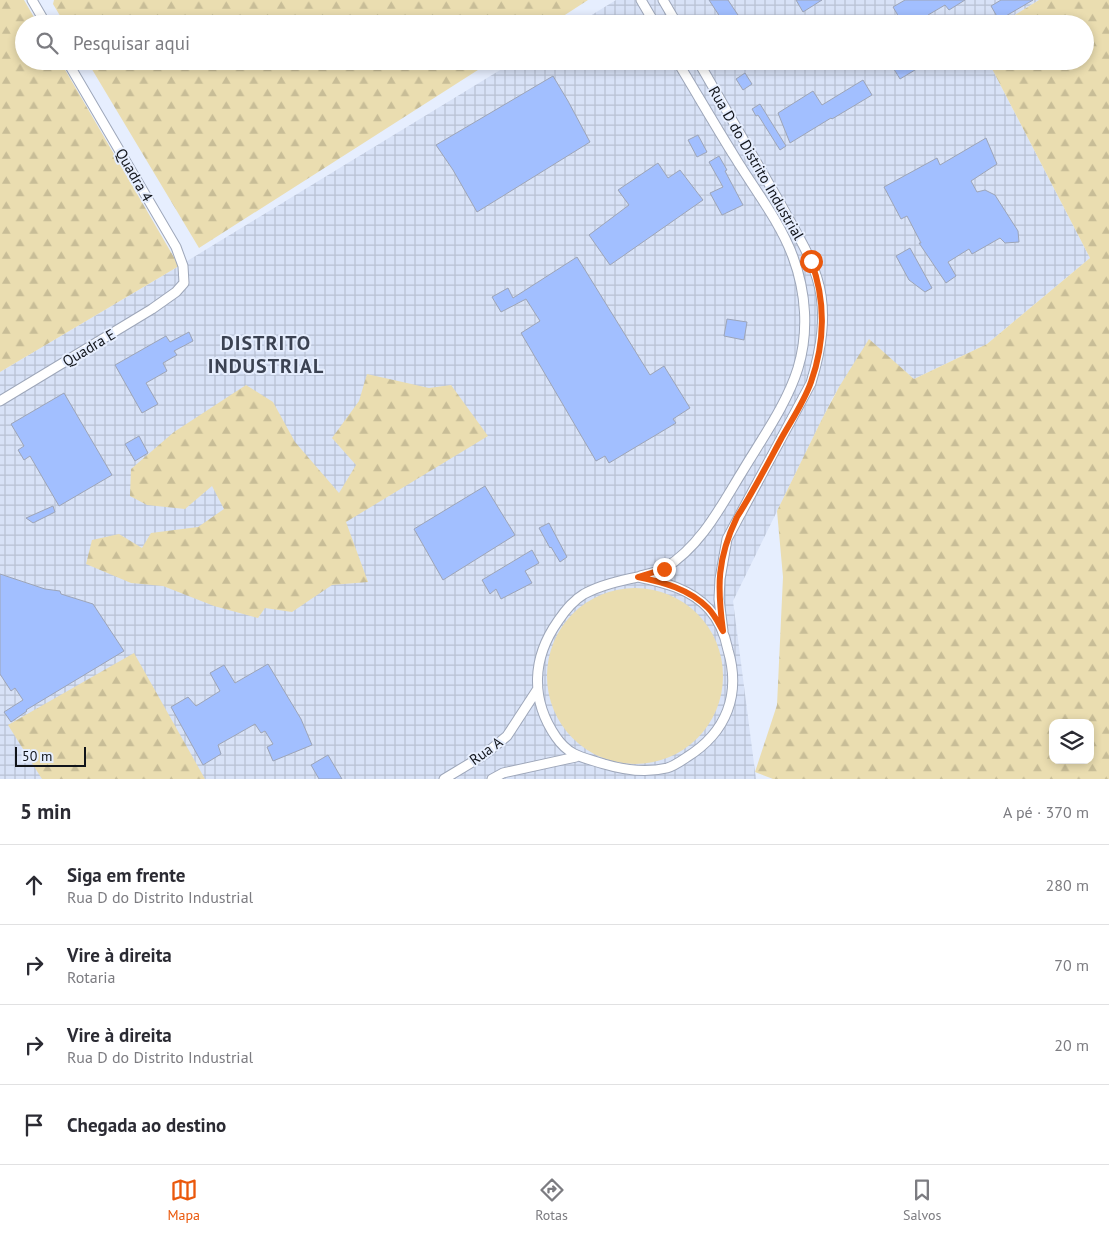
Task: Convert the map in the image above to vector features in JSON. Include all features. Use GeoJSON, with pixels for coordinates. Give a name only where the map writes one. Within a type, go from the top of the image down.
{"type":"FeatureCollection","features":[{"type":"Feature","properties":{"kind":"street"},"geometry":{"type":"LineString","coordinates":[[32,0],[41,15]]}},
{"type":"Feature","properties":{"kind":"street"},"geometry":{"type":"LineString","coordinates":[[641,0],[650,15]]}},
{"type":"Feature","properties":{"kind":"street"},"geometry":{"type":"LineString","coordinates":[[663,0],[672,15]]}},
{"type":"Feature","properties":{"kind":"street","name":"Quadra 4"},"geometry":{"type":"LineString","coordinates":[[73,70],[176,247],[183,266],[184,283],[176,292]]}},
{"type":"Feature","properties":{"kind":"street","name":"Rua D do Distrito Industrial"},"geometry":{"type":"LineString","coordinates":[[537,690],[538,662],[547,636],[563,614],[582,595],[607,583],[638,577],[664,569],[688,551],[716,515],[783,401],[798,369],[806,322],[803,299],[793,257],[778,226],[683,70]]}},
{"type":"Feature","properties":{"kind":"street","name":"Rua D do Distrito Industrial"},"geometry":{"type":"LineString","coordinates":[[703,70],[766,176],[811,261],[818,280],[822,315],[819,356],[811,383],[737,517],[727,539],[720,579],[719,599],[723,631]]}},
{"type":"Feature","properties":{"kind":"street","name":"Quadra E"},"geometry":{"type":"LineString","coordinates":[[0,401],[152,309],[176,292]]}},
{"type":"Feature","properties":{"kind":"street"},"geometry":{"type":"LineString","coordinates":[[537,690],[541,709],[549,727],[560,743],[576,757],[622,768],[646,771],[669,767],[698,750],[711,737],[728,712],[734,679],[732,662],[723,631],[709,609],[690,594],[665,582],[638,577]]}},
{"type":"Feature","properties":{"kind":"street","name":"Rua A"},"geometry":{"type":"LineString","coordinates":[[444,779],[484,755],[507,736],[537,690]]}},
{"type":"Feature","properties":{"kind":"street","name":"Rua A"},"geometry":{"type":"LineString","coordinates":[[492,779],[503,773],[576,757]]}},
{"type":"Feature","properties":{"kind":"shaded area"},"geometry":{"type":"Polygon","coordinates":[[[616,0],[1039,0],[1015,15],[592,15],[616,0]]]}},
{"type":"Feature","properties":{"kind":"shaded area"},"geometry":{"type":"Polygon","coordinates":[[[500,70],[993,70],[1090,258],[987,344],[914,379],[869,340],[832,399],[733,601],[756,779],[0,779],[0,372],[179,266],[500,70]]]}},
{"type":"Feature","properties":{"kind":"green space"},"geometry":{"type":"Polygon","coordinates":[[[0,0],[24,0],[33,15],[15,15],[15,70],[65,70],[179,266],[0,372],[0,0]]]}},
{"type":"Feature","properties":{"kind":"green space"},"geometry":{"type":"Polygon","coordinates":[[[54,0],[588,0],[565,15],[60,15],[53,4],[54,0]]]}},
{"type":"Feature","properties":{"kind":"green space"},"geometry":{"type":"Polygon","coordinates":[[[1039,0],[1109,0],[1109,779],[773,779],[755,772],[777,705],[783,577],[777,511],[839,387],[869,339],[914,379],[987,344],[1090,258],[993,70],[1094,70],[1094,15],[1015,15],[1039,0]]]}},
{"type":"Feature","properties":{"kind":"green space"},"geometry":{"type":"Polygon","coordinates":[[[92,70],[478,70],[199,248],[92,70]]]}},
{"type":"Feature","properties":{"kind":"green space"},"geometry":{"type":"Polygon","coordinates":[[[367,374],[429,388],[451,385],[488,436],[346,522],[368,582],[332,585],[292,612],[265,608],[258,618],[214,606],[163,586],[131,583],[86,564],[92,540],[119,534],[142,548],[151,533],[198,527],[224,509],[212,486],[185,509],[147,505],[130,496],[131,469],[174,432],[246,385],[273,402],[295,442],[339,493],[356,465],[332,438],[359,401],[367,374]]]}},
{"type":"Feature","properties":{"kind":"green space"},"geometry":{"type":"Polygon","coordinates":[[[635,588],[661,592],[676,598],[691,608],[703,620],[713,635],[719,650],[723,676],[719,702],[713,717],[703,732],[691,744],[676,754],[661,760],[635,764],[609,760],[594,754],[579,744],[567,732],[557,717],[551,702],[547,676],[551,650],[557,635],[567,620],[579,608],[594,598],[609,592],[635,588]]]}},
{"type":"Feature","properties":{"kind":"green space"},"geometry":{"type":"Polygon","coordinates":[[[134,653],[205,779],[42,779],[8,725],[134,653]]]}},
{"type":"Feature","properties":{"kind":"building"},"geometry":{"type":"Polygon","coordinates":[[[709,0],[728,0],[738,15],[719,15],[709,0]]]}},
{"type":"Feature","properties":{"kind":"building"},"geometry":{"type":"Polygon","coordinates":[[[796,0],[822,0],[803,12],[796,0]]]}},
{"type":"Feature","properties":{"kind":"building"},"geometry":{"type":"Polygon","coordinates":[[[905,0],[965,0],[949,10],[945,5],[928,15],[898,15],[893,7],[905,0]]]}},
{"type":"Feature","properties":{"kind":"building"},"geometry":{"type":"Polygon","coordinates":[[[1001,0],[1033,0],[1008,15],[996,15],[991,6],[1001,0]]]}},
{"type":"Feature","properties":{"kind":"building"},"geometry":{"type":"Polygon","coordinates":[[[894,70],[915,70],[900,79],[894,70]]]}},
{"type":"Feature","properties":{"kind":"building"},"geometry":{"type":"Polygon","coordinates":[[[745,73],[752,84],[743,90],[736,79],[745,73]]]}},
{"type":"Feature","properties":{"kind":"building"},"geometry":{"type":"Polygon","coordinates":[[[553,76],[590,142],[477,212],[436,145],[553,76]]]}},
{"type":"Feature","properties":{"kind":"building"},"geometry":{"type":"Polygon","coordinates":[[[863,80],[872,95],[790,143],[778,113],[813,91],[822,105],[863,80]]]}},
{"type":"Feature","properties":{"kind":"building"},"geometry":{"type":"Polygon","coordinates":[[[760,104],[786,146],[780,150],[758,115],[756,116],[752,109],[760,104]]]}},
{"type":"Feature","properties":{"kind":"building"},"geometry":{"type":"Polygon","coordinates":[[[698,135],[707,152],[697,157],[688,140],[698,135]]]}},
{"type":"Feature","properties":{"kind":"building"},"geometry":{"type":"Polygon","coordinates":[[[986,138],[997,164],[971,181],[977,192],[985,190],[995,195],[1018,231],[1019,242],[1005,243],[1000,238],[972,254],[969,249],[948,262],[956,276],[946,283],[919,243],[921,243],[907,216],[901,219],[884,187],[937,158],[940,165],[986,138]]]}},
{"type":"Feature","properties":{"kind":"building"},"geometry":{"type":"Polygon","coordinates":[[[719,156],[743,205],[722,215],[710,193],[723,187],[709,162],[719,156]]]}},
{"type":"Feature","properties":{"kind":"building"},"geometry":{"type":"Polygon","coordinates":[[[658,163],[668,178],[680,170],[703,200],[610,265],[589,235],[629,205],[618,190],[658,163]]]}},
{"type":"Feature","properties":{"kind":"building"},"geometry":{"type":"Polygon","coordinates":[[[910,248],[932,288],[925,292],[909,280],[896,256],[910,248]]]}},
{"type":"Feature","properties":{"kind":"building"},"geometry":{"type":"Polygon","coordinates":[[[577,257],[650,375],[664,366],[690,408],[673,419],[676,423],[609,463],[605,456],[596,461],[521,333],[540,321],[526,299],[501,312],[492,297],[508,288],[513,298],[577,257]]]}},
{"type":"Feature","properties":{"kind":"building"},"geometry":{"type":"Polygon","coordinates":[[[727,319],[747,322],[744,340],[724,336],[727,319]]]}},
{"type":"Feature","properties":{"kind":"building"},"geometry":{"type":"Polygon","coordinates":[[[189,332],[193,341],[174,351],[177,355],[163,363],[167,371],[146,383],[158,404],[142,413],[115,365],[166,336],[170,342],[189,332]]]}},
{"type":"Feature","properties":{"kind":"building"},"geometry":{"type":"Polygon","coordinates":[[[64,393],[112,475],[59,506],[30,456],[24,460],[18,450],[24,446],[11,424],[64,393]]]}},
{"type":"Feature","properties":{"kind":"building"},"geometry":{"type":"Polygon","coordinates":[[[139,436],[148,453],[135,461],[125,444],[139,436]]]}},
{"type":"Feature","properties":{"kind":"building"},"geometry":{"type":"Polygon","coordinates":[[[485,486],[515,535],[443,580],[414,529],[485,486]]]}},
{"type":"Feature","properties":{"kind":"building"},"geometry":{"type":"Polygon","coordinates":[[[53,506],[55,512],[33,523],[26,518],[53,506]]]}},
{"type":"Feature","properties":{"kind":"building"},"geometry":{"type":"Polygon","coordinates":[[[549,523],[567,557],[560,562],[539,528],[549,523]]]}},
{"type":"Feature","properties":{"kind":"building"},"geometry":{"type":"Polygon","coordinates":[[[532,550],[539,563],[525,571],[532,583],[501,599],[496,589],[490,594],[482,580],[532,550]]]}},
{"type":"Feature","properties":{"kind":"building"},"geometry":{"type":"Polygon","coordinates":[[[0,574],[45,589],[60,591],[61,594],[93,604],[124,651],[26,710],[11,722],[4,712],[23,700],[15,688],[11,691],[0,674],[0,574]]]}},
{"type":"Feature","properties":{"kind":"building"},"geometry":{"type":"Polygon","coordinates":[[[268,664],[301,719],[312,745],[273,761],[267,747],[273,744],[265,731],[261,733],[255,724],[218,745],[221,754],[203,765],[171,707],[188,697],[196,706],[220,691],[210,673],[224,665],[235,683],[268,664]]]}},
{"type":"Feature","properties":{"kind":"building"},"geometry":{"type":"Polygon","coordinates":[[[328,755],[342,779],[319,779],[311,765],[328,755]]]}},
{"type":"Feature","properties":{"kind":"district","name":"DISTRITO INDUSTRIAL"},"geometry":{"type":"Point","coordinates":[266,354]}},
{"type":"Feature","properties":{"kind":"route"},"geometry":{"type":"LineString","coordinates":[[664,569],[638,577],[665,582],[690,594],[709,609],[723,631],[719,599],[723,554],[727,539],[737,517],[811,383],[819,356],[822,331],[820,296],[818,280],[811,261]]}}]}
